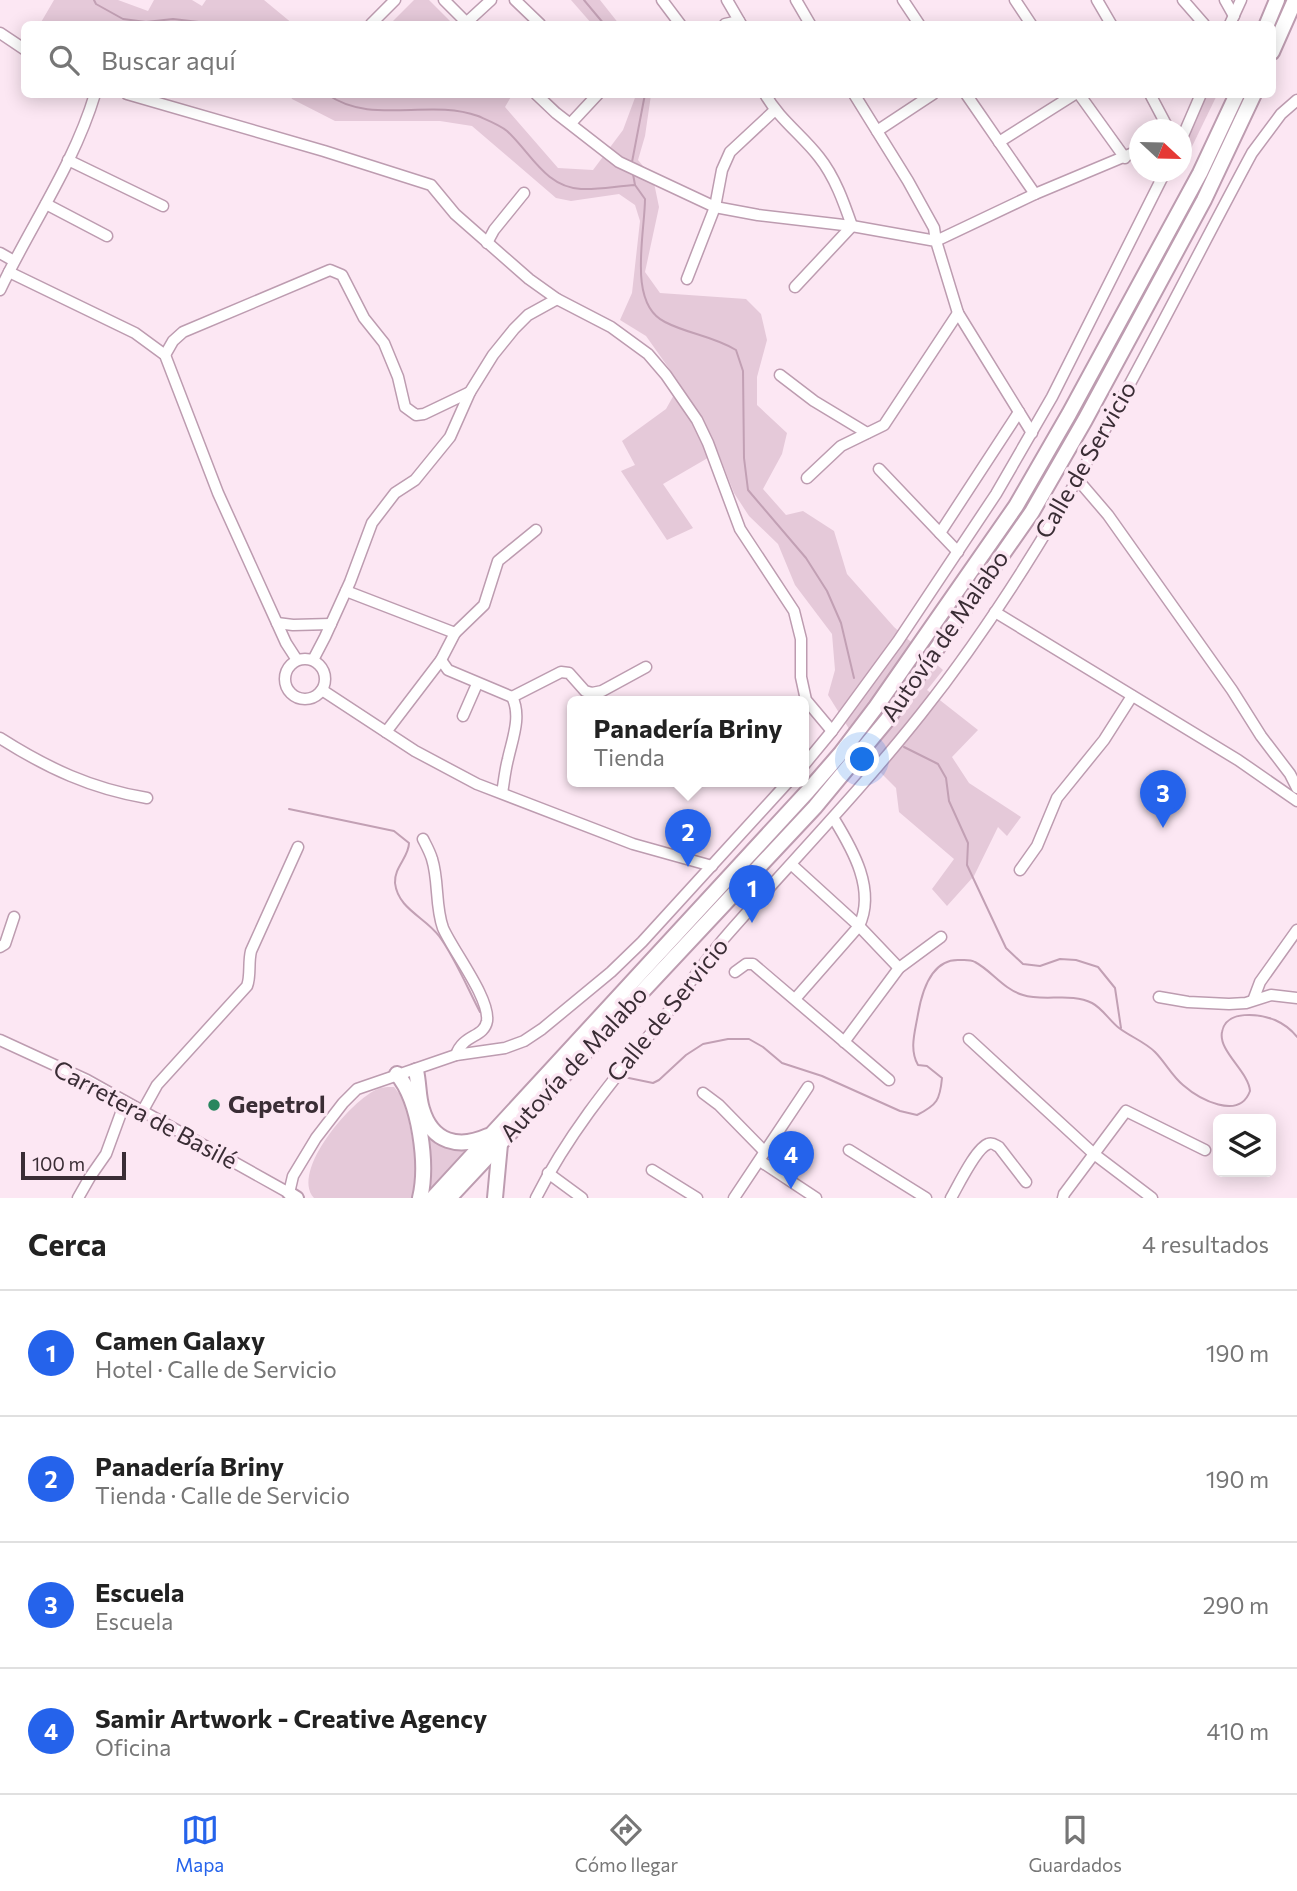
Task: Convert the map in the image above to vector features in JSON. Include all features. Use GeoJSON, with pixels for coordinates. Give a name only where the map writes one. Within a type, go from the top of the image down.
{"type":"FeatureCollection","features":[{"type":"Feature","properties":{"kind":"highway"},"geometry":{"type":"LineString","coordinates":[[1268,21],[1277,0]]}},
{"type":"Feature","properties":{"kind":"highway"},"geometry":{"type":"LineString","coordinates":[[1276,43],[1295,0]]}},
{"type":"Feature","properties":{"kind":"highway","name":"Autovía de Malabo"},"geometry":{"type":"LineString","coordinates":[[449,1198],[496,1138],[841,754],[876,707],[1016,506],[1200,173],[1235,98]]}},
{"type":"Feature","properties":{"kind":"highway","name":"Autovía de Malabo"},"geometry":{"type":"LineString","coordinates":[[433,1198],[496,1138],[815,807],[887,720],[1031,512],[1085,420],[1204,200],[1252,98]]}},
{"type":"Feature","properties":{"kind":"highway"},"geometry":{"type":"LineString","coordinates":[[416,1071],[422,1111],[429,1125],[439,1135],[461,1144],[496,1138],[495,1198]]}},
{"type":"Feature","properties":{"kind":"highway"},"geometry":{"type":"LineString","coordinates":[[397,1074],[405,1083],[411,1098],[422,1149],[424,1177],[420,1198]]}},
{"type":"Feature","properties":{"kind":"street"},"geometry":{"type":"LineString","coordinates":[[374,21],[395,0]]}},
{"type":"Feature","properties":{"kind":"street"},"geometry":{"type":"LineString","coordinates":[[444,0],[464,21]]}},
{"type":"Feature","properties":{"kind":"street"},"geometry":{"type":"LineString","coordinates":[[470,21],[491,0]]}},
{"type":"Feature","properties":{"kind":"street"},"geometry":{"type":"LineString","coordinates":[[515,0],[537,21]]}},
{"type":"Feature","properties":{"kind":"street"},"geometry":{"type":"LineString","coordinates":[[662,0],[678,21]]}},
{"type":"Feature","properties":{"kind":"street"},"geometry":{"type":"LineString","coordinates":[[796,0],[808,21]]}},
{"type":"Feature","properties":{"kind":"street"},"geometry":{"type":"LineString","coordinates":[[903,0],[917,21]]}},
{"type":"Feature","properties":{"kind":"street"},"geometry":{"type":"LineString","coordinates":[[1015,0],[1029,21]]}},
{"type":"Feature","properties":{"kind":"street"},"geometry":{"type":"LineString","coordinates":[[1097,0],[1109,21]]}},
{"type":"Feature","properties":{"kind":"street"},"geometry":{"type":"LineString","coordinates":[[1183,0],[1201,21]]}},
{"type":"Feature","properties":{"kind":"street"},"geometry":{"type":"LineString","coordinates":[[1225,0],[1232,20]]}},
{"type":"Feature","properties":{"kind":"street"},"geometry":{"type":"LineString","coordinates":[[1232,20],[1241,0]]}},
{"type":"Feature","properties":{"kind":"street"},"geometry":{"type":"LineString","coordinates":[[729,1],[739,21]]}},
{"type":"Feature","properties":{"kind":"street"},"geometry":{"type":"LineString","coordinates":[[0,33],[21,47]]}},
{"type":"Feature","properties":{"kind":"street"},"geometry":{"type":"LineString","coordinates":[[0,290],[87,122],[94,98]]}},
{"type":"Feature","properties":{"kind":"street"},"geometry":{"type":"LineString","coordinates":[[141,98],[430,185],[455,214],[529,279],[557,299],[611,327],[648,354],[697,420],[740,529],[794,611],[801,639],[801,677],[805,696]]}},
{"type":"Feature","properties":{"kind":"street"},"geometry":{"type":"LineString","coordinates":[[541,98],[556,113],[633,169],[715,207],[936,241],[1035,194],[1129,156]]}},
{"type":"Feature","properties":{"kind":"street"},"geometry":{"type":"LineString","coordinates":[[571,123],[594,98]]}},
{"type":"Feature","properties":{"kind":"street"},"geometry":{"type":"LineString","coordinates":[[768,98],[775,110],[819,157],[844,203],[852,226]]}},
{"type":"Feature","properties":{"kind":"street"},"geometry":{"type":"LineString","coordinates":[[856,98],[934,228],[958,313],[1032,433]]}},
{"type":"Feature","properties":{"kind":"street"},"geometry":{"type":"LineString","coordinates":[[877,131],[927,98]]}},
{"type":"Feature","properties":{"kind":"street"},"geometry":{"type":"LineString","coordinates":[[969,98],[1035,194]]}},
{"type":"Feature","properties":{"kind":"street"},"geometry":{"type":"LineString","coordinates":[[999,142],[1070,98]]}},
{"type":"Feature","properties":{"kind":"street"},"geometry":{"type":"LineString","coordinates":[[1080,98],[1125,158]]}},
{"type":"Feature","properties":{"kind":"street"},"geometry":{"type":"LineString","coordinates":[[1152,98],[1163,119]]}},
{"type":"Feature","properties":{"kind":"street"},"geometry":{"type":"LineString","coordinates":[[1188,119],[1199,98]]}},
{"type":"Feature","properties":{"kind":"street","name":"Calle de Servicio"},"geometry":{"type":"LineString","coordinates":[[536,1198],[548,1173],[598,1098],[726,937],[834,819],[923,712],[995,612],[1078,480],[1252,153],[1281,114],[1297,100]]}},
{"type":"Feature","properties":{"kind":"street"},"geometry":{"type":"LineString","coordinates":[[687,279],[715,207],[722,170],[730,152],[775,110]]}},
{"type":"Feature","properties":{"kind":"street"},"geometry":{"type":"LineString","coordinates":[[68,160],[163,206]]}},
{"type":"Feature","properties":{"kind":"street"},"geometry":{"type":"LineString","coordinates":[[809,758],[898,642],[1032,433],[1160,182]]}},
{"type":"Feature","properties":{"kind":"street"},"geometry":{"type":"LineString","coordinates":[[487,243],[494,230],[524,194]]}},
{"type":"Feature","properties":{"kind":"street"},"geometry":{"type":"LineString","coordinates":[[46,205],[107,236]]}},
{"type":"Feature","properties":{"kind":"street"},"geometry":{"type":"LineString","coordinates":[[795,287],[852,226]]}},
{"type":"Feature","properties":{"kind":"street"},"geometry":{"type":"LineString","coordinates":[[0,253],[15,261]]}},
{"type":"Feature","properties":{"kind":"street"},"geometry":{"type":"LineString","coordinates":[[165,355],[173,341],[183,332],[330,270],[342,275],[364,318],[384,343],[398,377],[405,407],[410,412],[416,415],[424,414],[470,391]]}},
{"type":"Feature","properties":{"kind":"street"},"geometry":{"type":"LineString","coordinates":[[9,272],[135,333],[165,355],[218,493],[286,643],[297,660]]}},
{"type":"Feature","properties":{"kind":"street"},"geometry":{"type":"LineString","coordinates":[[313,660],[346,591],[372,523],[395,493],[415,480],[450,438],[470,391],[514,329],[528,315],[557,299]]}},
{"type":"Feature","properties":{"kind":"street"},"geometry":{"type":"LineString","coordinates":[[807,478],[841,446],[884,425],[958,313]]}},
{"type":"Feature","properties":{"kind":"street"},"geometry":{"type":"LineString","coordinates":[[780,375],[814,401],[867,433]]}},
{"type":"Feature","properties":{"kind":"street"},"geometry":{"type":"LineString","coordinates":[[940,533],[1019,412]]}},
{"type":"Feature","properties":{"kind":"street"},"geometry":{"type":"LineString","coordinates":[[879,469],[958,552]]}},
{"type":"Feature","properties":{"kind":"street"},"geometry":{"type":"LineString","coordinates":[[1078,480],[1108,514],[1290,774],[1297,788]]}},
{"type":"Feature","properties":{"kind":"street"},"geometry":{"type":"LineString","coordinates":[[386,732],[441,660],[455,633],[484,605],[498,561],[536,530]]}},
{"type":"Feature","properties":{"kind":"street"},"geometry":{"type":"LineString","coordinates":[[346,591],[455,633]]}},
{"type":"Feature","properties":{"kind":"street"},"geometry":{"type":"LineString","coordinates":[[995,612],[1238,760],[1297,801]]}},
{"type":"Feature","properties":{"kind":"street"},"geometry":{"type":"LineString","coordinates":[[277,623],[331,624]]}},
{"type":"Feature","properties":{"kind":"street"},"geometry":{"type":"LineString","coordinates":[[297,660],[313,660],[325,673],[325,685],[322,690],[307,699],[296,697],[285,682],[285,675],[291,663],[297,660]]}},
{"type":"Feature","properties":{"kind":"street"},"geometry":{"type":"LineString","coordinates":[[441,660],[448,670],[512,697],[516,705],[515,735],[507,761],[502,793]]}},
{"type":"Feature","properties":{"kind":"street"},"geometry":{"type":"LineString","coordinates":[[512,697],[561,672],[569,673],[585,691],[603,691],[646,667]]}},
{"type":"Feature","properties":{"kind":"street"},"geometry":{"type":"LineString","coordinates":[[463,716],[477,684]]}},
{"type":"Feature","properties":{"kind":"street"},"geometry":{"type":"LineString","coordinates":[[322,690],[449,770],[633,844],[698,864],[708,870]]}},
{"type":"Feature","properties":{"kind":"street"},"geometry":{"type":"LineString","coordinates":[[1020,870],[1037,846],[1057,799],[1091,758],[1132,696]]}},
{"type":"Feature","properties":{"kind":"street"},"geometry":{"type":"LineString","coordinates":[[809,704],[832,731]]}},
{"type":"Feature","properties":{"kind":"street"},"geometry":{"type":"LineString","coordinates":[[0,738],[38,763],[114,793],[147,798]]}},
{"type":"Feature","properties":{"kind":"street"},"geometry":{"type":"LineString","coordinates":[[293,1196],[293,1176],[304,1157],[343,1103],[357,1089],[397,1074],[416,1071],[456,1055],[505,1048],[524,1041],[542,1029],[611,972],[784,787]]}},
{"type":"Feature","properties":{"kind":"street"},"geometry":{"type":"LineString","coordinates":[[795,999],[859,926],[865,913],[865,887],[848,842],[834,819]]}},
{"type":"Feature","properties":{"kind":"street"},"geometry":{"type":"LineString","coordinates":[[423,839],[432,859],[443,927],[473,980],[487,1019],[484,1029],[459,1045],[456,1055]]}},
{"type":"Feature","properties":{"kind":"street"},"geometry":{"type":"LineString","coordinates":[[142,1112],[157,1084],[247,986],[250,979],[247,968],[251,951],[298,847]]}},
{"type":"Feature","properties":{"kind":"street"},"geometry":{"type":"LineString","coordinates":[[792,865],[859,926],[899,968]]}},
{"type":"Feature","properties":{"kind":"street"},"geometry":{"type":"LineString","coordinates":[[0,947],[5,944],[14,917]]}},
{"type":"Feature","properties":{"kind":"street"},"geometry":{"type":"LineString","coordinates":[[1254,998],[1260,982],[1297,930]]}},
{"type":"Feature","properties":{"kind":"street"},"geometry":{"type":"LineString","coordinates":[[844,1042],[899,968],[941,937]]}},
{"type":"Feature","properties":{"kind":"street"},"geometry":{"type":"LineString","coordinates":[[735,972],[746,964],[753,964],[888,1080]]}},
{"type":"Feature","properties":{"kind":"street"},"geometry":{"type":"LineString","coordinates":[[1159,997],[1229,1004],[1246,1003],[1254,998],[1271,995],[1297,998]]}},
{"type":"Feature","properties":{"kind":"street"},"geometry":{"type":"LineString","coordinates":[[970,1039],[1094,1154],[1152,1198]]}},
{"type":"Feature","properties":{"kind":"street","name":"Carretera de Basilé"},"geometry":{"type":"LineString","coordinates":[[0,1040],[87,1080],[293,1196]]}},
{"type":"Feature","properties":{"kind":"street"},"geometry":{"type":"LineString","coordinates":[[734,1198],[808,1087]]}},
{"type":"Feature","properties":{"kind":"street"},"geometry":{"type":"LineString","coordinates":[[703,1093],[719,1105],[763,1157],[816,1198]]}},
{"type":"Feature","properties":{"kind":"street"},"geometry":{"type":"LineString","coordinates":[[78,1198],[106,1154],[125,1102]]}},
{"type":"Feature","properties":{"kind":"street"},"geometry":{"type":"LineString","coordinates":[[1063,1198],[1126,1111],[1205,1150]]}},
{"type":"Feature","properties":{"kind":"street"},"geometry":{"type":"LineString","coordinates":[[951,1198],[977,1153],[986,1144],[999,1147],[1026,1182]]}},
{"type":"Feature","properties":{"kind":"street"},"geometry":{"type":"LineString","coordinates":[[849,1150],[926,1198]]}},
{"type":"Feature","properties":{"kind":"street"},"geometry":{"type":"LineString","coordinates":[[652,1170],[697,1198]]}},
{"type":"Feature","properties":{"kind":"street"},"geometry":{"type":"LineString","coordinates":[[548,1173],[582,1198]]}},
{"type":"Feature","properties":{"kind":"shaded area"},"geometry":{"type":"Polygon","coordinates":[[[54,0],[118,0],[148,11],[154,0],[192,0],[202,6],[206,0],[264,0],[289,21],[42,21],[54,0]]]}},
{"type":"Feature","properties":{"kind":"shaded area"},"geometry":{"type":"Polygon","coordinates":[[[414,0],[429,0],[450,21],[393,21],[414,0]]]}},
{"type":"Feature","properties":{"kind":"shaded area"},"geometry":{"type":"Polygon","coordinates":[[[571,0],[600,0],[617,21],[589,21],[571,0]]]}},
{"type":"Feature","properties":{"kind":"shaded area"},"geometry":{"type":"Polygon","coordinates":[[[510,98],[505,107],[558,168],[593,170],[623,130],[635,98],[651,98],[638,160],[653,178],[659,207],[645,272],[660,293],[746,299],[761,314],[767,340],[757,377],[757,405],[787,433],[782,454],[763,489],[786,515],[803,511],[834,531],[847,574],[894,627],[943,670],[927,690],[978,730],[952,757],[969,783],[1021,817],[1007,836],[998,827],[974,876],[947,906],[932,889],[954,859],[899,812],[896,788],[869,761],[828,695],[835,670],[832,634],[795,585],[778,544],[749,516],[734,493],[718,452],[663,484],[693,528],[667,540],[621,471],[635,465],[622,441],[666,409],[680,384],[646,336],[620,320],[632,293],[640,221],[635,205],[619,194],[571,201],[556,198],[472,126],[440,121],[335,121],[292,99],[510,98]]]}},
{"type":"Feature","properties":{"kind":"shaded area"},"geometry":{"type":"Polygon","coordinates":[[[1204,98],[1216,98],[1192,146],[1192,128],[1204,98]]]}},
{"type":"Feature","properties":{"kind":"shaded area"},"geometry":{"type":"Polygon","coordinates":[[[394,1087],[405,1101],[417,1164],[418,1182],[413,1198],[314,1198],[309,1186],[310,1171],[327,1137],[367,1095],[380,1088],[394,1087]]]}},
{"type":"Feature","properties":{"kind":"shaded area"},"geometry":{"type":"Polygon","coordinates":[[[420,1119],[431,1134],[476,1144],[426,1198],[420,1119]]]}},
{"type":"Feature","properties":{"kind":"waterway"},"geometry":{"type":"LineString","coordinates":[[94,0],[96,4],[123,19],[138,21]]}},
{"type":"Feature","properties":{"kind":"waterway"},"geometry":{"type":"LineString","coordinates":[[584,0],[602,21]]}},
{"type":"Feature","properties":{"kind":"waterway"},"geometry":{"type":"LineString","coordinates":[[155,21],[190,21]]}},
{"type":"Feature","properties":{"kind":"waterway"},"geometry":{"type":"LineString","coordinates":[[335,98],[362,108],[440,109],[478,116],[507,131],[548,176],[568,187],[594,189],[635,185],[645,199],[641,266],[646,300],[653,313],[665,322],[736,350],[743,371],[744,458],[748,490],[806,558],[827,591],[841,623],[854,678]]}},
{"type":"Feature","properties":{"kind":"waterway"},"geometry":{"type":"LineString","coordinates":[[632,162],[644,98]]}},
{"type":"Feature","properties":{"kind":"waterway"},"geometry":{"type":"LineString","coordinates":[[633,174],[635,185]]}},
{"type":"Feature","properties":{"kind":"waterway"},"geometry":{"type":"LineString","coordinates":[[904,747],[938,764],[946,778],[949,801],[968,843],[967,865],[1006,948],[1023,964],[1040,966],[1060,959],[1076,960],[1098,967],[1115,988],[1121,1028]]}},
{"type":"Feature","properties":{"kind":"waterway"},"geometry":{"type":"LineString","coordinates":[[289,809],[394,831],[409,843],[395,877],[397,892],[401,900],[433,929],[445,944],[480,1012]]}},
{"type":"Feature","properties":{"kind":"waterway"},"geometry":{"type":"LineString","coordinates":[[624,1077],[653,1083],[703,1044],[728,1039],[749,1039],[782,1063],[822,1076],[900,1111],[917,1115],[936,1101],[942,1078],[927,1066],[918,1065],[915,1059],[914,1034],[922,996],[930,978],[941,965],[959,960],[975,962],[1009,989],[1023,995],[1075,998],[1092,1003],[1119,1028],[1155,1052],[1183,1085],[1218,1105],[1237,1105],[1245,1100],[1250,1091],[1245,1076],[1222,1039],[1222,1032],[1230,1020],[1244,1015],[1269,1018],[1284,1025],[1297,1037]]}},
{"type":"Feature","properties":{"kind":"place","name":"Escuela"},"geometry":{"type":"Point","coordinates":[1163,828]}},
{"type":"Feature","properties":{"kind":"place","name":"Panadería Briny"},"geometry":{"type":"Point","coordinates":[688,867]}},
{"type":"Feature","properties":{"kind":"place","name":"Camen Galaxy"},"geometry":{"type":"Point","coordinates":[752,923]}},
{"type":"Feature","properties":{"kind":"place","name":"Gepetrol"},"geometry":{"type":"Point","coordinates":[214,1105]}},
{"type":"Feature","properties":{"kind":"place","name":"Samir Artwork - Creative Agency"},"geometry":{"type":"Point","coordinates":[791,1189]}}]}
